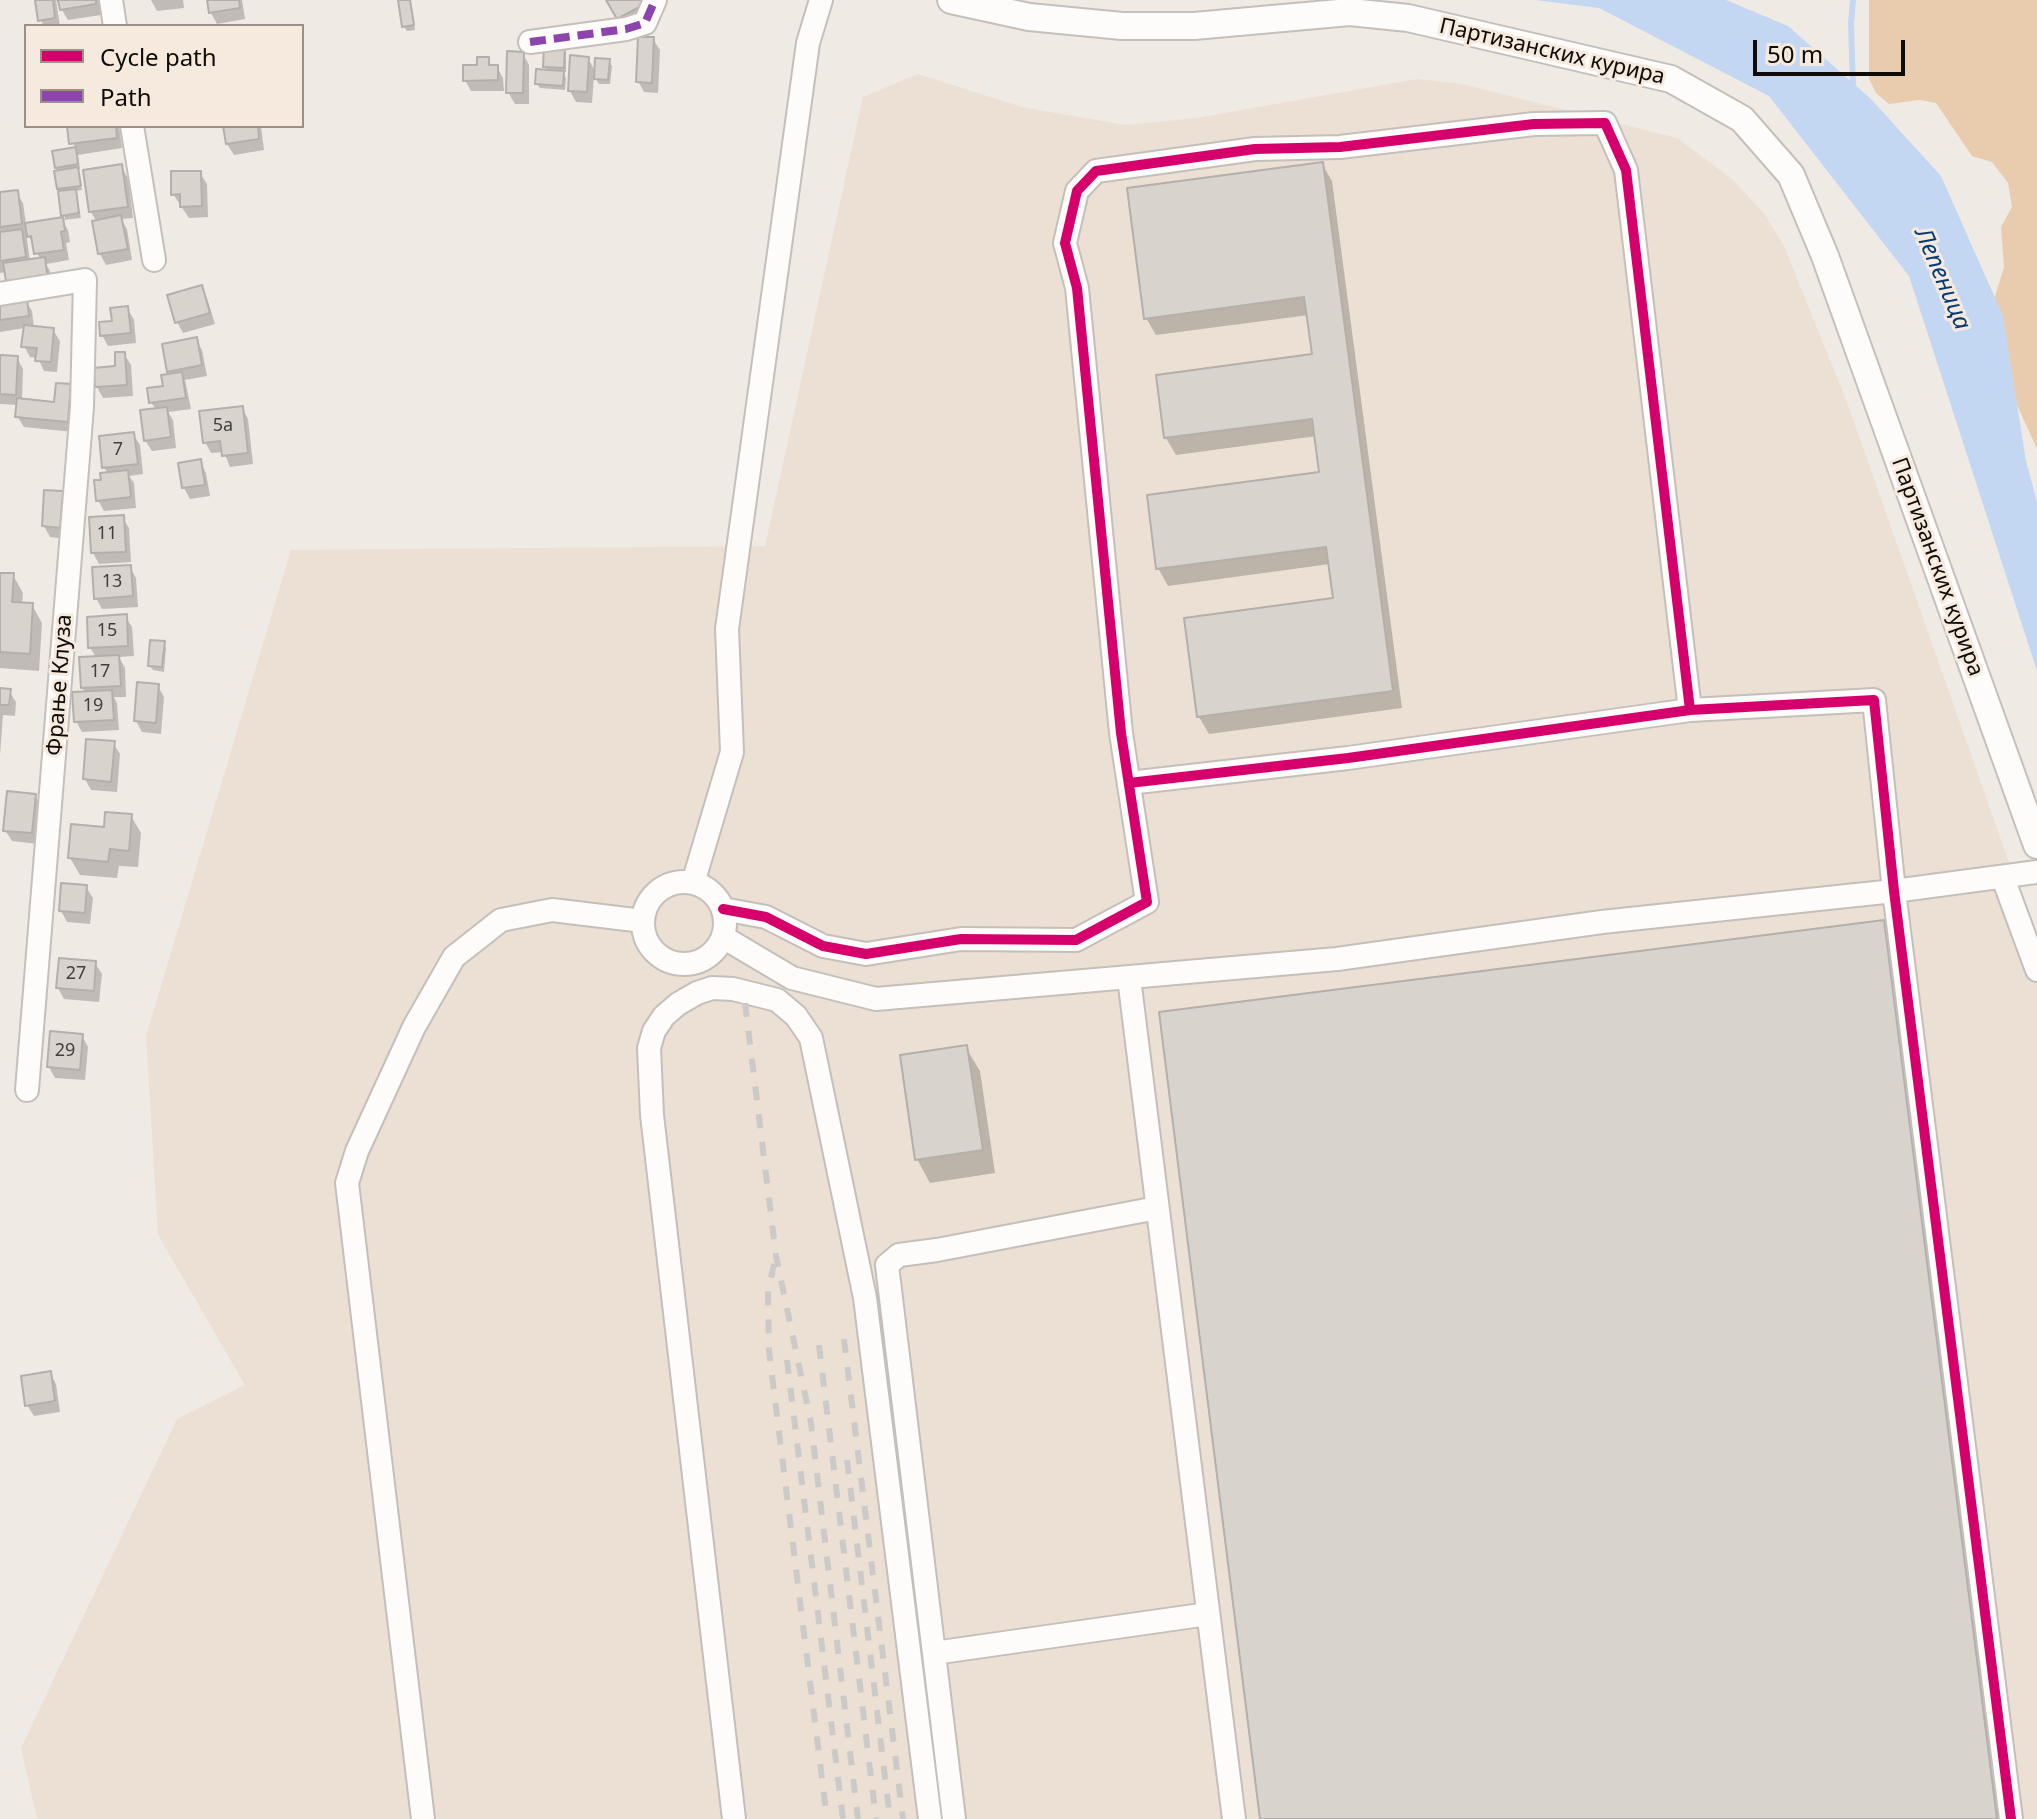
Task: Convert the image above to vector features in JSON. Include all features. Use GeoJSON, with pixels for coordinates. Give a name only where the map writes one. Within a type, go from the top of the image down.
{"type":"FeatureCollection","features":[{"type":"Feature","properties":{"kind":"street"},"geometry":{"type":"LineString","coordinates":[[111,0],[115,24]]}},
{"type":"Feature","properties":{"kind":"street"},"geometry":{"type":"LineString","coordinates":[[530,42],[626,29],[645,23],[655,0]]}},
{"type":"Feature","properties":{"kind":"street"},"geometry":{"type":"LineString","coordinates":[[693,883],[732,752],[727,629],[808,43],[821,0]]}},
{"type":"Feature","properties":{"kind":"street","name":"Партизанских курира"},"geometry":{"type":"LineString","coordinates":[[951,0],[1029,17],[1122,26],[1194,26],[1350,12],[1408,18],[1671,79],[1742,119],[1791,175],[1825,256],[2037,845]]}},
{"type":"Feature","properties":{"kind":"street"},"geometry":{"type":"LineString","coordinates":[[723,909],[766,917],[823,946],[866,954],[961,939],[1076,940],[1147,902],[1121,733],[1077,288],[1065,243],[1077,191],[1096,171],[1255,149],[1340,147],[1534,124],[1605,123],[1626,170],[1690,710]]}},
{"type":"Feature","properties":{"kind":"street"},"geometry":{"type":"LineString","coordinates":[[132,128],[154,260]]}},
{"type":"Feature","properties":{"kind":"street","name":"Фрање Клуза"},"geometry":{"type":"LineString","coordinates":[[0,294],[85,280],[82,407],[27,1090]]}},
{"type":"Feature","properties":{"kind":"street"},"geometry":{"type":"LineString","coordinates":[[1129,783],[1348,758],[1690,710],[1874,700],[1894,891],[2011,1819]]}},
{"type":"Feature","properties":{"kind":"street"},"geometry":{"type":"LineString","coordinates":[[723,937],[792,978],[876,999],[1337,959],[1602,922],[1894,891],[2037,872]]}},
{"type":"Feature","properties":{"kind":"street"},"geometry":{"type":"LineString","coordinates":[[2003,878],[2037,970]]}},
{"type":"Feature","properties":{"kind":"street"},"geometry":{"type":"LineString","coordinates":[[679,882],[706,888],[723,909],[723,937],[707,957],[682,964],[658,956],[649,946],[643,921],[646,907],[653,895],[665,886],[679,882]]}},
{"type":"Feature","properties":{"kind":"street"},"geometry":{"type":"LineString","coordinates":[[423,1819],[347,1183],[357,1151],[414,1027],[454,957],[501,920],[552,910],[643,921]]}},
{"type":"Feature","properties":{"kind":"street"},"geometry":{"type":"LineString","coordinates":[[1129,978],[1234,1819]]}},
{"type":"Feature","properties":{"kind":"street"},"geometry":{"type":"LineString","coordinates":[[734,1819],[654,1131],[649,1048],[654,1031],[664,1016],[678,1004],[712,988],[733,989],[777,1000],[796,1016],[811,1038],[865,1298],[930,1819]]}},
{"type":"Feature","properties":{"kind":"street"},"geometry":{"type":"LineString","coordinates":[[954,1819],[887,1265],[899,1255],[1157,1208]]}},
{"type":"Feature","properties":{"kind":"street"},"geometry":{"type":"LineString","coordinates":[[934,1653],[1208,1614]]}},
{"type":"Feature","properties":{"kind":"shaded area"},"geometry":{"type":"Polygon","coordinates":[[[1869,0],[2037,0],[2037,449],[2004,376],[1994,300],[2004,267],[2001,227],[2012,207],[2008,183],[1992,162],[1972,156],[1936,103],[1920,100],[1889,104],[1876,93],[1869,79],[1869,0]]]}},
{"type":"Feature","properties":{"kind":"shaded area"},"geometry":{"type":"Polygon","coordinates":[[[918,74],[1022,107],[1125,125],[1196,118],[1417,79],[1462,84],[1677,138],[1732,179],[1763,212],[1784,246],[1847,402],[2037,942],[2037,1819],[37,1819],[21,1748],[177,1419],[245,1385],[158,1235],[146,1036],[291,550],[765,546],[863,97],[918,74]]]}},
{"type":"Feature","properties":{"kind":"water","name":"Лепеница"},"geometry":{"type":"Polygon","coordinates":[[[1535,0],[1726,0],[1788,26],[1871,99],[1941,176],[2003,316],[2026,461],[2037,502],[2037,671],[1909,276],[1769,96],[1599,8],[1535,0]]]}},
{"type":"Feature","properties":{"kind":"building"},"geometry":{"type":"Polygon","coordinates":[[[35,0],[53,0],[55,18],[38,21],[35,0]]]}},
{"type":"Feature","properties":{"kind":"building"},"geometry":{"type":"Polygon","coordinates":[[[58,0],[96,0],[96,4],[60,10],[58,0]]]}},
{"type":"Feature","properties":{"kind":"building"},"geometry":{"type":"Polygon","coordinates":[[[207,0],[239,0],[240,8],[209,13],[207,0]]]}},
{"type":"Feature","properties":{"kind":"building"},"geometry":{"type":"Polygon","coordinates":[[[398,0],[410,0],[414,25],[402,27],[398,0]]]}},
{"type":"Feature","properties":{"kind":"building"},"geometry":{"type":"Polygon","coordinates":[[[606,0],[643,0],[645,4],[617,19],[606,0]]]}},
{"type":"Feature","properties":{"kind":"building"},"geometry":{"type":"Polygon","coordinates":[[[638,37],[654,37],[652,83],[636,82],[638,37]]]}},
{"type":"Feature","properties":{"kind":"building"},"geometry":{"type":"Polygon","coordinates":[[[544,45],[565,46],[564,68],[543,67],[544,45]]]}},
{"type":"Feature","properties":{"kind":"building"},"geometry":{"type":"Polygon","coordinates":[[[507,51],[524,52],[523,93],[506,93],[507,51]]]}},
{"type":"Feature","properties":{"kind":"building"},"geometry":{"type":"Polygon","coordinates":[[[570,55],[589,57],[587,92],[568,91],[570,55]]]}},
{"type":"Feature","properties":{"kind":"building"},"geometry":{"type":"Polygon","coordinates":[[[477,57],[489,57],[489,65],[498,65],[498,80],[463,81],[463,65],[477,65],[477,57]]]}},
{"type":"Feature","properties":{"kind":"building"},"geometry":{"type":"Polygon","coordinates":[[[595,58],[610,59],[608,80],[594,79],[595,58]]]}},
{"type":"Feature","properties":{"kind":"building"},"geometry":{"type":"Polygon","coordinates":[[[536,69],[564,71],[563,86],[535,84],[536,69]]]}},
{"type":"Feature","properties":{"kind":"building"},"geometry":{"type":"Polygon","coordinates":[[[67,128],[116,128],[117,138],[69,144],[67,128]]]}},
{"type":"Feature","properties":{"kind":"building"},"geometry":{"type":"Polygon","coordinates":[[[223,128],[258,128],[259,139],[226,144],[223,128]]]}},
{"type":"Feature","properties":{"kind":"building"},"geometry":{"type":"Polygon","coordinates":[[[76,147],[78,164],[55,168],[52,151],[76,147]]]}},
{"type":"Feature","properties":{"kind":"building"},"geometry":{"type":"Polygon","coordinates":[[[1323,162],[1393,691],[1197,717],[1184,618],[1333,598],[1326,547],[1156,569],[1147,495],[1319,472],[1312,419],[1164,438],[1156,375],[1312,354],[1304,297],[1144,319],[1127,188],[1323,162]]]}},
{"type":"Feature","properties":{"kind":"building"},"geometry":{"type":"Polygon","coordinates":[[[122,164],[128,207],[89,212],[83,170],[122,164]]]}},
{"type":"Feature","properties":{"kind":"building"},"geometry":{"type":"Polygon","coordinates":[[[78,167],[81,186],[57,189],[54,171],[78,167]]]}},
{"type":"Feature","properties":{"kind":"building"},"geometry":{"type":"Polygon","coordinates":[[[171,171],[201,171],[202,206],[180,207],[180,194],[171,195],[171,171]]]}},
{"type":"Feature","properties":{"kind":"building"},"geometry":{"type":"Polygon","coordinates":[[[76,189],[79,213],[61,216],[58,191],[76,189]]]}},
{"type":"Feature","properties":{"kind":"building"},"geometry":{"type":"Polygon","coordinates":[[[18,190],[22,224],[0,227],[0,192],[18,190]]]}},
{"type":"Feature","properties":{"kind":"building"},"geometry":{"type":"Polygon","coordinates":[[[121,215],[128,249],[98,254],[92,221],[121,215]]]}},
{"type":"Feature","properties":{"kind":"building"},"geometry":{"type":"Polygon","coordinates":[[[63,217],[65,231],[61,232],[64,250],[34,254],[25,223],[63,217]]]}},
{"type":"Feature","properties":{"kind":"building"},"geometry":{"type":"Polygon","coordinates":[[[22,229],[26,257],[0,261],[0,232],[22,229]]]}},
{"type":"Feature","properties":{"kind":"building"},"geometry":{"type":"Polygon","coordinates":[[[45,257],[48,281],[7,287],[3,263],[45,257]]]}},
{"type":"Feature","properties":{"kind":"building"},"geometry":{"type":"Polygon","coordinates":[[[202,285],[210,313],[175,323],[167,295],[202,285]]]}},
{"type":"Feature","properties":{"kind":"building"},"geometry":{"type":"Polygon","coordinates":[[[27,298],[29,316],[0,320],[0,301],[27,298]]]}},
{"type":"Feature","properties":{"kind":"building"},"geometry":{"type":"Polygon","coordinates":[[[128,306],[131,333],[100,336],[99,322],[112,321],[110,308],[128,306]]]}},
{"type":"Feature","properties":{"kind":"building"},"geometry":{"type":"Polygon","coordinates":[[[24,325],[54,328],[51,362],[35,361],[37,348],[21,347],[24,325]]]}},
{"type":"Feature","properties":{"kind":"building"},"geometry":{"type":"Polygon","coordinates":[[[197,337],[202,365],[167,372],[162,344],[197,337]]]}},
{"type":"Feature","properties":{"kind":"building"},"geometry":{"type":"Polygon","coordinates":[[[115,352],[125,352],[127,385],[95,387],[93,368],[115,366],[115,352]]]}},
{"type":"Feature","properties":{"kind":"building"},"geometry":{"type":"Polygon","coordinates":[[[0,355],[18,356],[16,395],[0,394],[0,355]]]}},
{"type":"Feature","properties":{"kind":"building"},"geometry":{"type":"Polygon","coordinates":[[[182,372],[186,398],[149,403],[147,388],[163,386],[161,375],[182,372]]]}},
{"type":"Feature","properties":{"kind":"building"},"geometry":{"type":"Polygon","coordinates":[[[56,383],[71,384],[68,422],[15,417],[17,398],[54,402],[56,383]]]}},
{"type":"Feature","properties":{"kind":"building"},"geometry":{"type":"Polygon","coordinates":[[[243,406],[248,453],[222,456],[220,441],[203,443],[199,411],[243,406]]]}},
{"type":"Feature","properties":{"kind":"building"},"geometry":{"type":"Polygon","coordinates":[[[167,407],[171,437],[144,441],[140,410],[167,407]]]}},
{"type":"Feature","properties":{"kind":"building"},"geometry":{"type":"Polygon","coordinates":[[[134,432],[138,464],[102,468],[99,436],[134,432]]]}},
{"type":"Feature","properties":{"kind":"building"},"geometry":{"type":"Polygon","coordinates":[[[201,459],[205,485],[182,488],[178,463],[201,459]]]}},
{"type":"Feature","properties":{"kind":"building"},"geometry":{"type":"Polygon","coordinates":[[[128,470],[131,497],[96,501],[94,480],[101,480],[100,473],[128,470]]]}},
{"type":"Feature","properties":{"kind":"building"},"geometry":{"type":"Polygon","coordinates":[[[44,490],[63,491],[60,528],[42,526],[44,490]]]}},
{"type":"Feature","properties":{"kind":"building"},"geometry":{"type":"Polygon","coordinates":[[[124,515],[126,552],[91,553],[89,517],[124,515]]]}},
{"type":"Feature","properties":{"kind":"building"},"geometry":{"type":"Polygon","coordinates":[[[131,565],[133,596],[94,599],[92,567],[131,565]]]}},
{"type":"Feature","properties":{"kind":"building"},"geometry":{"type":"Polygon","coordinates":[[[0,573],[14,573],[12,602],[33,603],[30,654],[0,652],[0,573]]]}},
{"type":"Feature","properties":{"kind":"building"},"geometry":{"type":"Polygon","coordinates":[[[127,614],[128,646],[88,648],[87,617],[127,614]]]}},
{"type":"Feature","properties":{"kind":"building"},"geometry":{"type":"Polygon","coordinates":[[[150,640],[165,641],[162,667],[148,666],[150,640]]]}},
{"type":"Feature","properties":{"kind":"building"},"geometry":{"type":"Polygon","coordinates":[[[119,655],[121,686],[81,688],[79,657],[119,655]]]}},
{"type":"Feature","properties":{"kind":"building"},"geometry":{"type":"Polygon","coordinates":[[[137,682],[159,684],[156,723],[134,721],[137,682]]]}},
{"type":"Feature","properties":{"kind":"building"},"geometry":{"type":"Polygon","coordinates":[[[0,688],[11,689],[9,705],[0,705],[0,688]]]}},
{"type":"Feature","properties":{"kind":"building"},"geometry":{"type":"Polygon","coordinates":[[[112,690],[114,720],[74,722],[72,692],[112,690]]]}},
{"type":"Feature","properties":{"kind":"building"},"geometry":{"type":"Polygon","coordinates":[[[86,739],[115,741],[111,782],[83,779],[86,739]]]}},
{"type":"Feature","properties":{"kind":"building"},"geometry":{"type":"Polygon","coordinates":[[[7,791],[36,794],[32,833],[3,831],[7,791]]]}},
{"type":"Feature","properties":{"kind":"building"},"geometry":{"type":"Polygon","coordinates":[[[105,812],[132,814],[129,851],[110,849],[108,862],[68,858],[71,824],[104,827],[105,812]]]}},
{"type":"Feature","properties":{"kind":"building"},"geometry":{"type":"Polygon","coordinates":[[[61,883],[87,885],[85,913],[59,911],[61,883]]]}},
{"type":"Feature","properties":{"kind":"building"},"geometry":{"type":"Polygon","coordinates":[[[1884,920],[1997,1819],[1260,1819],[1159,1012],[1884,920]]]}},
{"type":"Feature","properties":{"kind":"building"},"geometry":{"type":"Polygon","coordinates":[[[59,958],[96,961],[94,991],[56,988],[59,958]]]}},
{"type":"Feature","properties":{"kind":"building"},"geometry":{"type":"Polygon","coordinates":[[[50,1031],[83,1034],[80,1070],[47,1067],[50,1031]]]}},
{"type":"Feature","properties":{"kind":"building"},"geometry":{"type":"Polygon","coordinates":[[[967,1045],[983,1150],[915,1160],[900,1055],[967,1045]]]}},
{"type":"Feature","properties":{"kind":"building"},"geometry":{"type":"Polygon","coordinates":[[[51,1371],[55,1401],[25,1406],[21,1376],[51,1371]]]}},
{"type":"Feature","properties":{"kind":"waterway"},"geometry":{"type":"LineString","coordinates":[[1853,0],[1853,88]]}},
{"type":"Feature","properties":{"kind":"railway"},"geometry":{"type":"LineString","coordinates":[[745,1003],[776,1256],[811,1423],[858,1819]]}},
{"type":"Feature","properties":{"kind":"railway"},"geometry":{"type":"LineString","coordinates":[[774,1264],[768,1291],[769,1351],[827,1819]]}},
{"type":"Feature","properties":{"kind":"railway"},"geometry":{"type":"LineString","coordinates":[[844,1339],[903,1819]]}},
{"type":"Feature","properties":{"kind":"railway"},"geometry":{"type":"LineString","coordinates":[[819,1345],[876,1819]]}},
{"type":"Feature","properties":{"kind":"railway"},"geometry":{"type":"LineString","coordinates":[[787,1360],[843,1819]]}},
{"type":"Feature","properties":{"kind":"railway"},"geometry":{"type":"LineString","coordinates":[[847,1460],[890,1819]]}},
{"type":"Feature","properties":{"kind":"marked path"},"geometry":{"type":"LineString","coordinates":[[530,42],[626,29],[645,23],[655,0]]}},
{"type":"Feature","properties":{"kind":"cycle path"},"geometry":{"type":"LineString","coordinates":[[723,909],[766,917],[823,946],[866,954],[961,939],[1076,940],[1147,902],[1121,733],[1077,288],[1065,243],[1077,191],[1096,171],[1255,149],[1340,147],[1534,124],[1605,123],[1626,170],[1690,710]]}},
{"type":"Feature","properties":{"kind":"cycle path"},"geometry":{"type":"LineString","coordinates":[[1129,783],[1348,758],[1690,710],[1874,700],[1894,891],[2011,1819]]}}]}
